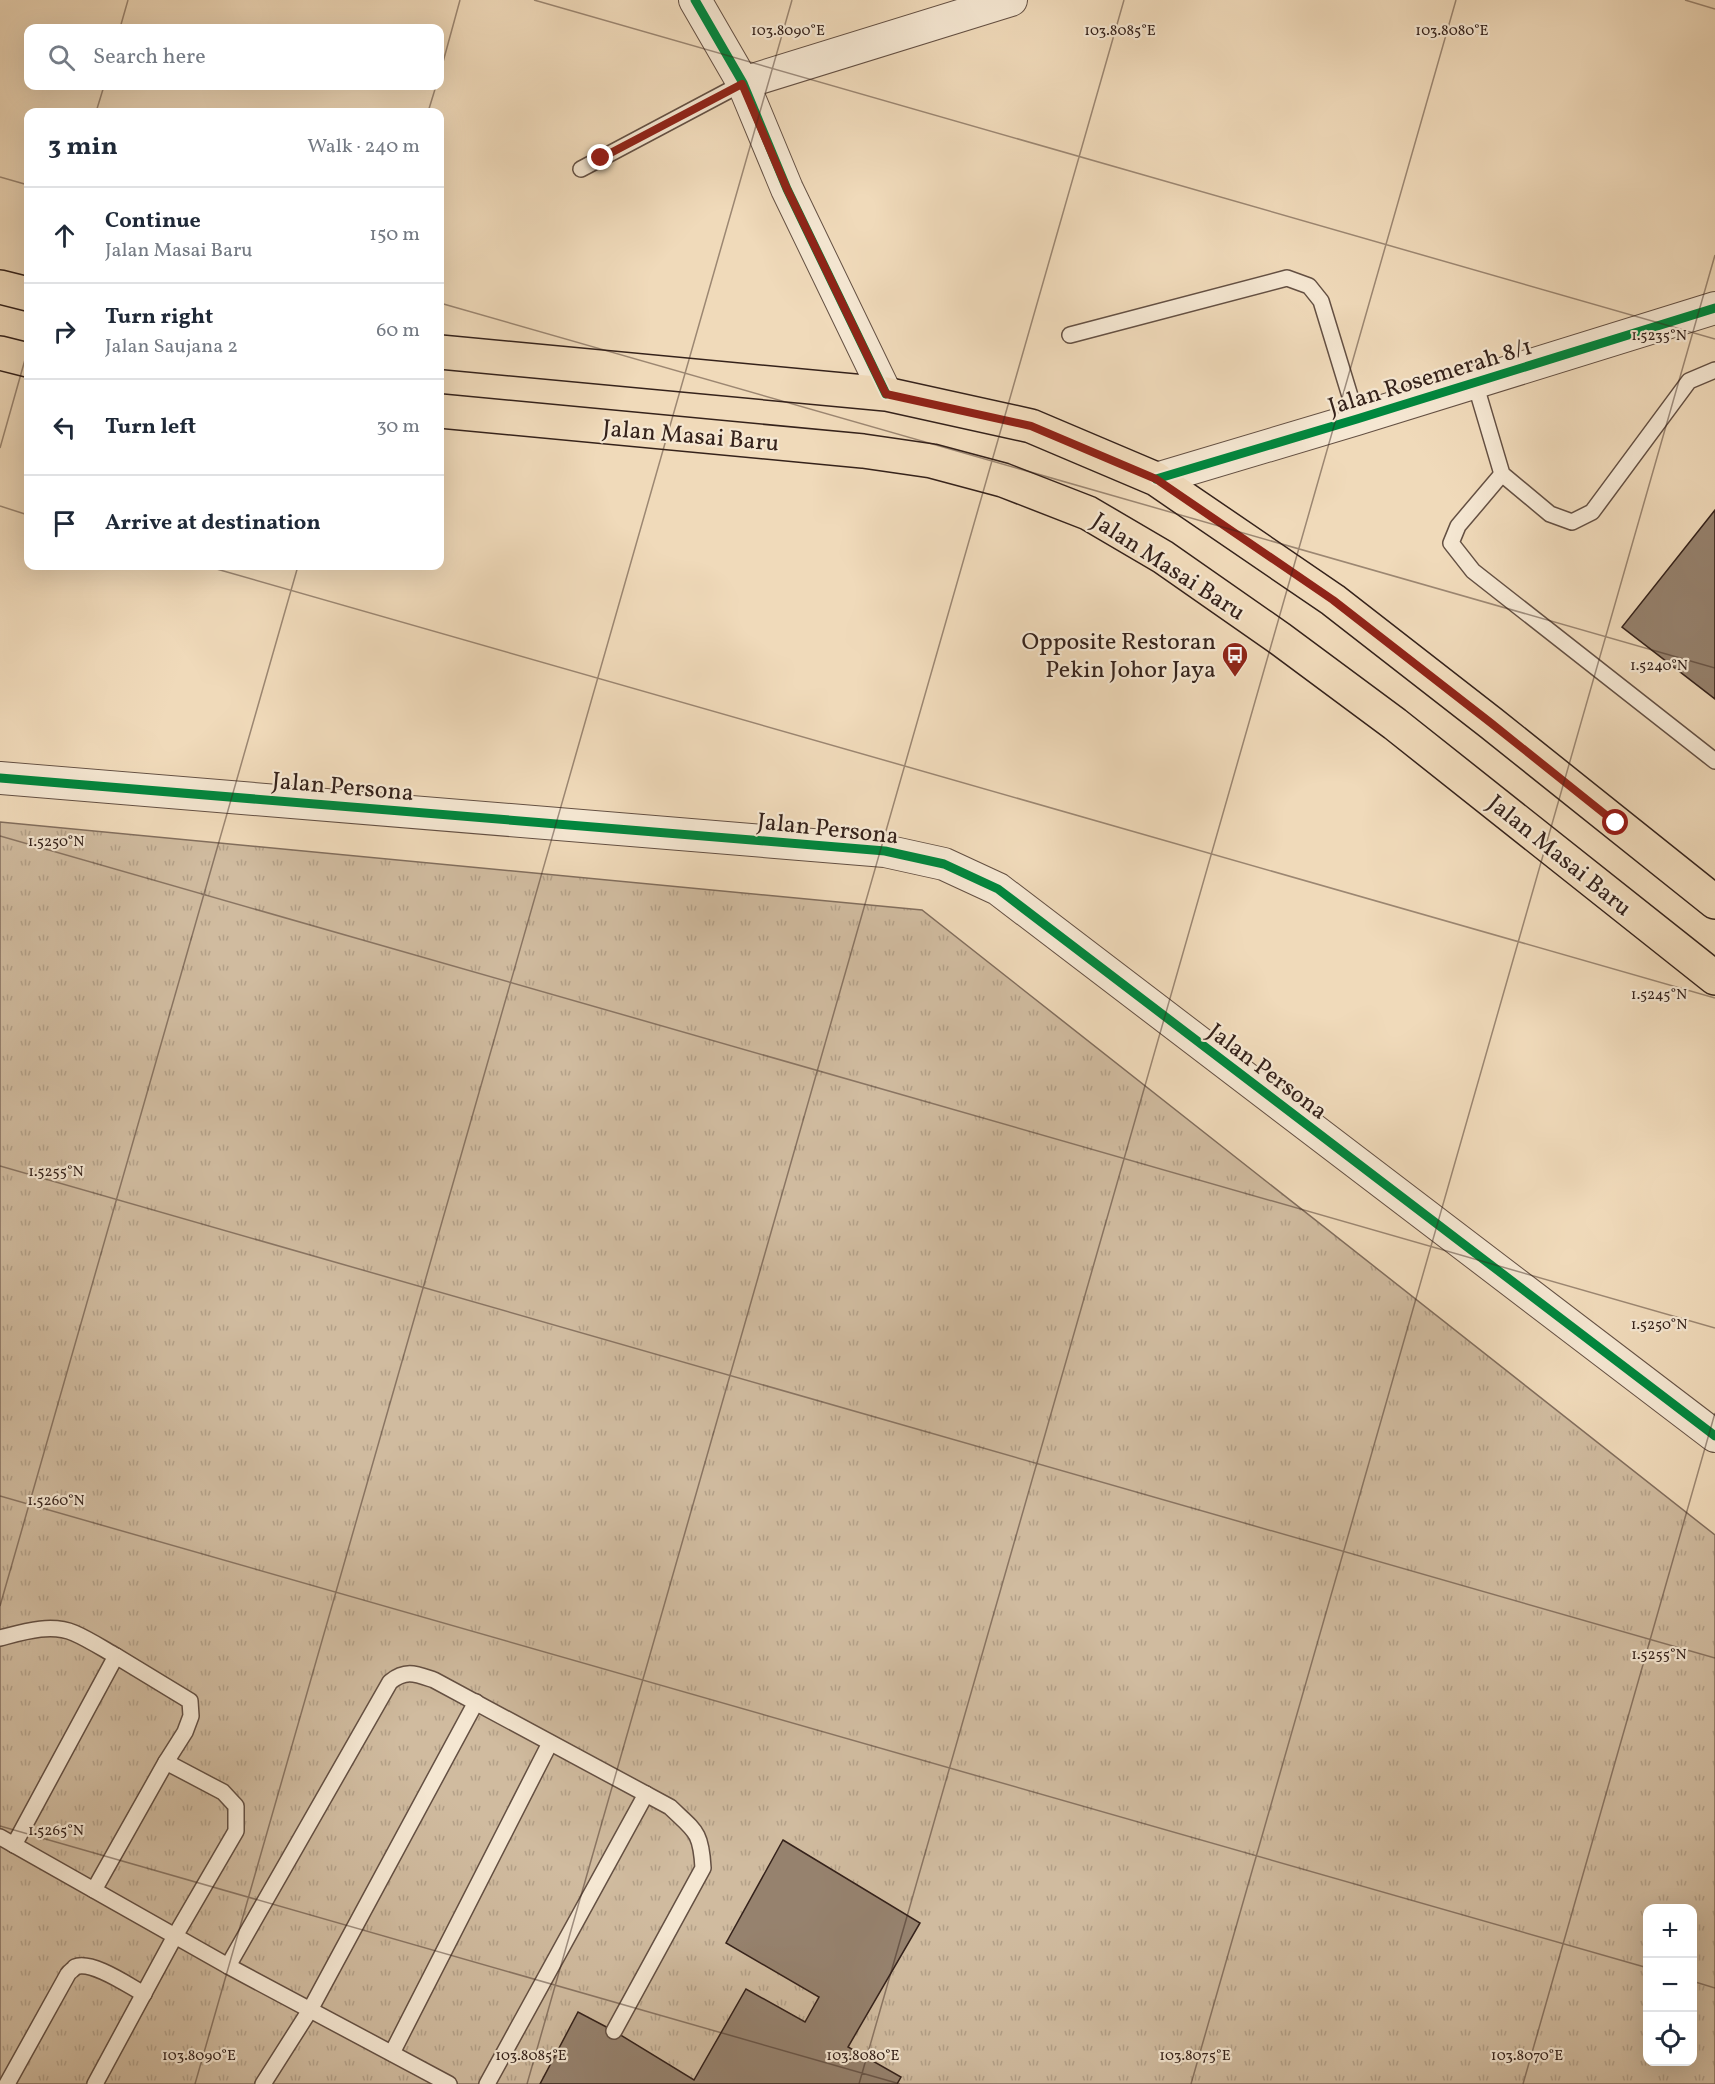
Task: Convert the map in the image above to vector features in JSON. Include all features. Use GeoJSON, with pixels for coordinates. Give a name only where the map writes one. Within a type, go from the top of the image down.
{"type":"FeatureCollection","features":[{"type":"Feature","properties":{"kind":"main road"},"geometry":{"type":"LineString","coordinates":[[0,287],[24,293]]}},
{"type":"Feature","properties":{"kind":"main road"},"geometry":{"type":"LineString","coordinates":[[444,352],[886,394],[1031,426],[1156,479],[1333,600],[1715,902]]}},
{"type":"Feature","properties":{"kind":"main road"},"geometry":{"type":"LineString","coordinates":[[0,353],[24,359]]}},
{"type":"Feature","properties":{"kind":"main road","name":"Jalan Masai Baru"},"geometry":{"type":"LineString","coordinates":[[444,411],[863,450],[932,461],[1003,480],[1088,513],[1163,557],[1360,697],[1715,978]]}},
{"type":"Feature","properties":{"kind":"street"},"geometry":{"type":"LineString","coordinates":[[695,0],[742,84],[787,189],[886,394]]}},
{"type":"Feature","properties":{"kind":"street"},"geometry":{"type":"LineString","coordinates":[[742,84],[1011,0]]}},
{"type":"Feature","properties":{"kind":"street","name":"Jalan Rosemerah 8/1"},"geometry":{"type":"LineString","coordinates":[[1156,479],[1715,308]]}},
{"type":"Feature","properties":{"kind":"street","name":"Jalan Persona"},"geometry":{"type":"LineString","coordinates":[[0,778],[885,851],[944,864],[998,889],[1715,1436]]}},
{"type":"Feature","properties":{"kind":"lane"},"geometry":{"type":"LineString","coordinates":[[581,169],[742,84]]}},
{"type":"Feature","properties":{"kind":"lane"},"geometry":{"type":"LineString","coordinates":[[1070,335],[1287,278],[1309,286],[1321,301],[1357,419]]}},
{"type":"Feature","properties":{"kind":"lane"},"geometry":{"type":"LineString","coordinates":[[1475,383],[1502,474],[1550,514],[1572,522],[1592,512],[1689,381],[1715,370]]}},
{"type":"Feature","properties":{"kind":"lane"},"geometry":{"type":"LineString","coordinates":[[1502,474],[1458,526],[1451,543],[1473,571],[1715,761]]}},
{"type":"Feature","properties":{"kind":"lane"},"geometry":{"type":"LineString","coordinates":[[0,1638],[29,1631],[53,1629],[73,1632],[190,1701],[192,1716],[185,1732],[94,1890]]}},
{"type":"Feature","properties":{"kind":"lane"},"geometry":{"type":"LineString","coordinates":[[14,1845],[116,1656]]}},
{"type":"Feature","properties":{"kind":"lane"},"geometry":{"type":"LineString","coordinates":[[228,1966],[390,1682],[400,1674],[417,1674],[434,1680],[476,1702],[670,1807],[697,1834],[702,1848],[703,1868],[614,2031]]}},
{"type":"Feature","properties":{"kind":"lane"},"geometry":{"type":"LineString","coordinates":[[268,2083],[310,2010],[476,1702]]}},
{"type":"Feature","properties":{"kind":"lane"},"geometry":{"type":"LineString","coordinates":[[392,2053],[550,1743]]}},
{"type":"Feature","properties":{"kind":"lane"},"geometry":{"type":"LineString","coordinates":[[94,2084],[236,1831],[236,1806],[223,1792],[166,1762]]}},
{"type":"Feature","properties":{"kind":"lane"},"geometry":{"type":"LineString","coordinates":[[487,2084],[646,1794]]}},
{"type":"Feature","properties":{"kind":"lane"},"geometry":{"type":"LineString","coordinates":[[0,1837],[228,1966],[449,2084]]}},
{"type":"Feature","properties":{"kind":"lane"},"geometry":{"type":"LineString","coordinates":[[7,2084],[68,1974],[75,1967],[84,1966],[99,1970],[144,1994]]}},
{"type":"Feature","properties":{"kind":"green space"},"geometry":{"type":"Polygon","coordinates":[[[0,822],[922,910],[1715,1535],[1715,2084],[0,2084],[0,822]]]}},
{"type":"Feature","properties":{"kind":"building"},"geometry":{"type":"Polygon","coordinates":[[[1715,510],[1715,699],[1622,627],[1715,510]]]}},
{"type":"Feature","properties":{"kind":"building"},"geometry":{"type":"Polygon","coordinates":[[[783,1840],[920,1923],[848,2047],[901,2077],[897,2084],[540,2084],[578,2012],[614,2031],[694,2080],[746,1989],[805,2022],[819,1997],[726,1943],[783,1840]]]}},
{"type":"Feature","properties":{"kind":"cycle path"},"geometry":{"type":"LineString","coordinates":[[695,0],[743,83],[787,189],[886,394]]}},
{"type":"Feature","properties":{"kind":"cycle path"},"geometry":{"type":"LineString","coordinates":[[1156,479],[1715,308]]}},
{"type":"Feature","properties":{"kind":"cycle path"},"geometry":{"type":"LineString","coordinates":[[0,778],[885,851],[944,864],[998,889],[1715,1436]]}},
{"type":"Feature","properties":{"kind":"place","name":"Opposite Restoran Pekin Johor Jaya"},"geometry":{"type":"Point","coordinates":[1235,678]}},
{"type":"Feature","properties":{"kind":"route"},"geometry":{"type":"LineString","coordinates":[[601,158],[742,84],[787,189],[886,394],[1031,426],[1156,479],[1333,600],[1616,823]]}}]}
